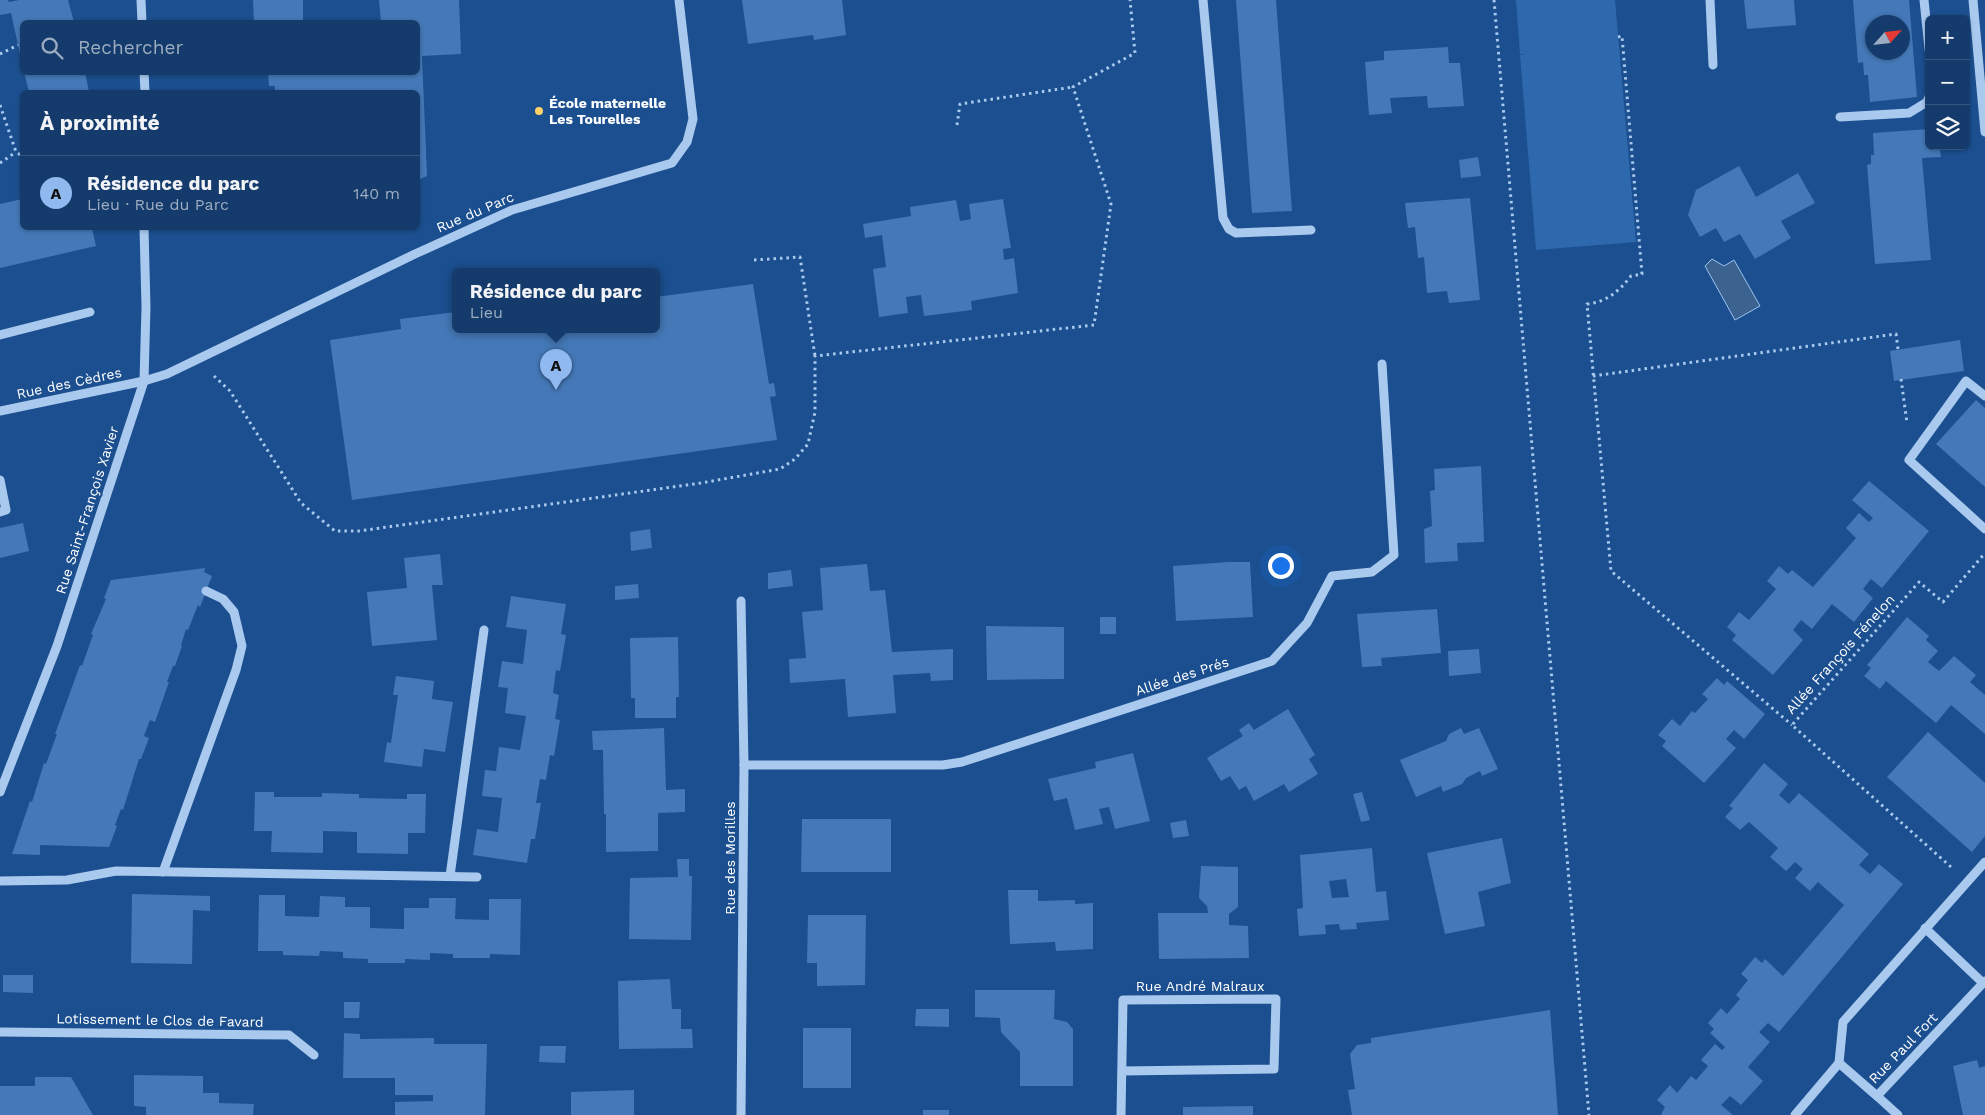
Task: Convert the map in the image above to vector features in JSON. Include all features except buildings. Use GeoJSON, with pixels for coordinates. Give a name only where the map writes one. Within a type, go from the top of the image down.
{"type":"FeatureCollection","features":[{"type":"Feature","properties":{"kind":"street"},"geometry":{"type":"LineString","coordinates":[[141,0],[142,20]]}},
{"type":"Feature","properties":{"kind":"street","name":"Rue du Parc"},"geometry":{"type":"LineString","coordinates":[[144,381],[167,374],[197,361],[415,254],[512,210],[672,163],[687,142],[693,119],[679,0]]}},
{"type":"Feature","properties":{"kind":"street"},"geometry":{"type":"LineString","coordinates":[[1203,0],[1223,218],[1229,229],[1236,233],[1311,230]]}},
{"type":"Feature","properties":{"kind":"street"},"geometry":{"type":"LineString","coordinates":[[1710,0],[1713,65]]}},
{"type":"Feature","properties":{"kind":"street"},"geometry":{"type":"LineString","coordinates":[[1924,0],[1926,15]]}},
{"type":"Feature","properties":{"kind":"street"},"geometry":{"type":"LineString","coordinates":[[1973,0],[1985,132]]}},
{"type":"Feature","properties":{"kind":"street"},"geometry":{"type":"LineString","coordinates":[[144,75],[145,90]]}},
{"type":"Feature","properties":{"kind":"street"},"geometry":{"type":"LineString","coordinates":[[1840,117],[1909,113],[1925,103]]}},
{"type":"Feature","properties":{"kind":"street","name":"Rue Saint-François Xavier"},"geometry":{"type":"LineString","coordinates":[[0,792],[57,646],[144,381],[146,307],[144,230]]}},
{"type":"Feature","properties":{"kind":"street"},"geometry":{"type":"LineString","coordinates":[[0,335],[90,312]]}},
{"type":"Feature","properties":{"kind":"street","name":"Allée des Prés"},"geometry":{"type":"LineString","coordinates":[[744,765],[943,765],[962,762],[1272,661],[1307,623],[1332,576],[1372,572],[1394,555],[1382,364]]}},
{"type":"Feature","properties":{"kind":"street","name":"Rue des Cèdres"},"geometry":{"type":"LineString","coordinates":[[0,411],[144,381]]}},
{"type":"Feature","properties":{"kind":"street"},"geometry":{"type":"LineString","coordinates":[[1985,396],[1966,381],[1909,460],[1985,529]]}},
{"type":"Feature","properties":{"kind":"street"},"geometry":{"type":"LineString","coordinates":[[0,480],[6,510],[0,512]]}},
{"type":"Feature","properties":{"kind":"street"},"geometry":{"type":"LineString","coordinates":[[163,872],[236,670],[242,646],[234,612],[223,599],[206,591]]}},
{"type":"Feature","properties":{"kind":"street","name":"Rue des Morilles"},"geometry":{"type":"LineString","coordinates":[[741,601],[744,765],[741,1115]]}},
{"type":"Feature","properties":{"kind":"street"},"geometry":{"type":"LineString","coordinates":[[450,876],[484,630]]}},
{"type":"Feature","properties":{"kind":"street"},"geometry":{"type":"LineString","coordinates":[[1795,1115],[1839,1063],[1843,1022],[1985,862]]}},
{"type":"Feature","properties":{"kind":"street"},"geometry":{"type":"LineString","coordinates":[[0,881],[67,880],[116,870],[477,877]]}},
{"type":"Feature","properties":{"kind":"street","name":"Rue Paul Fort"},"geometry":{"type":"LineString","coordinates":[[1839,1063],[1877,1096],[1984,982],[1925,928]]}},
{"type":"Feature","properties":{"kind":"street","name":"Rue André Malraux"},"geometry":{"type":"LineString","coordinates":[[1121,1115],[1123,1000],[1276,999],[1274,1070],[1122,1070]]}},
{"type":"Feature","properties":{"kind":"street","name":"Lotissement le Clos de Favard"},"geometry":{"type":"LineString","coordinates":[[0,1032],[288,1035],[314,1055]]}},
{"type":"Feature","properties":{"kind":"street"},"geometry":{"type":"LineString","coordinates":[[1877,1096],[1898,1115]]}},
{"type":"Feature","properties":{"kind":"path"},"geometry":{"type":"LineString","coordinates":[[957,125],[960,104],[1073,87],[1134,53],[1130,0]]}},
{"type":"Feature","properties":{"kind":"path"},"geometry":{"type":"LineString","coordinates":[[1494,0],[1589,1115]]}},
{"type":"Feature","properties":{"kind":"path"},"geometry":{"type":"LineString","coordinates":[[1618,37],[1622,36],[1642,274],[1631,276],[1620,289],[1606,299],[1587,304],[1610,571],[1792,725]]}},
{"type":"Feature","properties":{"kind":"path"},"geometry":{"type":"LineString","coordinates":[[0,54],[18,45]]}},
{"type":"Feature","properties":{"kind":"path"},"geometry":{"type":"LineString","coordinates":[[815,356],[1094,325],[1111,204],[1073,87]]}},
{"type":"Feature","properties":{"kind":"path"},"geometry":{"type":"LineString","coordinates":[[0,105],[16,152],[20,155]]}},
{"type":"Feature","properties":{"kind":"path"},"geometry":{"type":"LineString","coordinates":[[0,163],[16,152]]}},
{"type":"Feature","properties":{"kind":"path"},"geometry":{"type":"LineString","coordinates":[[197,361],[230,391],[301,503],[334,531],[359,531],[700,483],[780,469],[795,459],[808,444],[815,412],[815,356],[800,258],[754,260]]}},
{"type":"Feature","properties":{"kind":"path"},"geometry":{"type":"LineString","coordinates":[[1593,376],[1896,334],[1898,349]]}},
{"type":"Feature","properties":{"kind":"path"},"geometry":{"type":"LineString","coordinates":[[1902,379],[1909,441],[1909,460]]}},
{"type":"Feature","properties":{"kind":"path","name":"Allée François Fénelon"},"geometry":{"type":"LineString","coordinates":[[1968,881],[1792,725],[1919,582],[1943,602],[1985,553]]}},
{"type":"Feature","properties":{"kind":"shaded area"},"geometry":{"type":"Polygon","coordinates":[[[1516,0],[1615,0],[1636,242],[1536,250],[1520,55],[1525,54],[1520,54],[1516,0]]]}},
{"type":"Feature","properties":{"kind":"shaded area"},"geometry":{"type":"Polygon","coordinates":[[[1712,259],[1724,266],[1734,260],[1760,306],[1735,320],[1705,266],[1712,259]]]}},
{"type":"Feature","properties":{"kind":"place","name":"École maternelle Les Tourelles"},"geometry":{"type":"Point","coordinates":[539,111]}},
{"type":"Feature","properties":{"kind":"place","name":"Résidence du parc"},"geometry":{"type":"Point","coordinates":[556,390]}}]}
